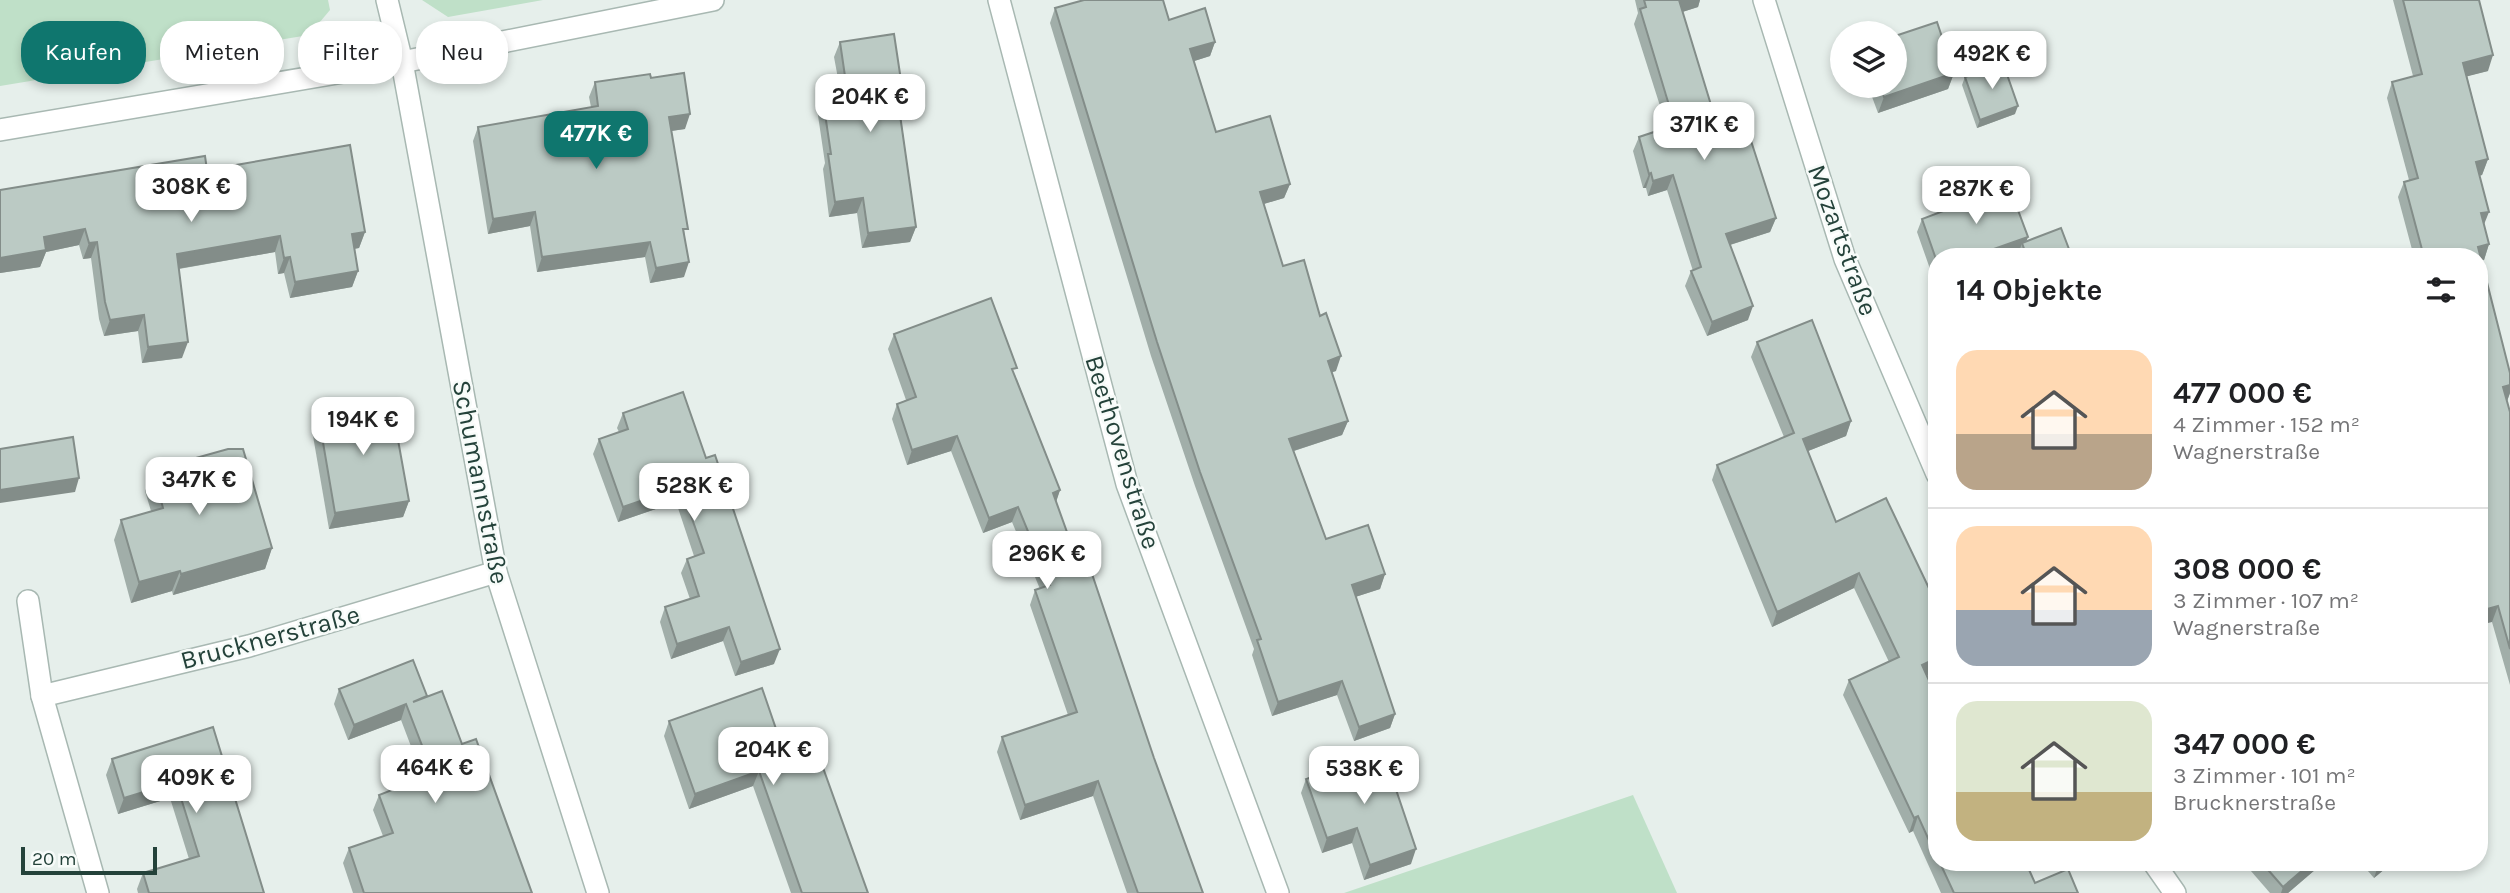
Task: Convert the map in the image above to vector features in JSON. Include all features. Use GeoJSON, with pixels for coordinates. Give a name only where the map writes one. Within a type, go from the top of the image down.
{"type":"FeatureCollection","features":[{"type":"Feature","properties":{"kind":"street","name":"Schumannstraße"},"geometry":{"type":"LineString","coordinates":[[387,0],[392,21]]}},
{"type":"Feature","properties":{"kind":"street"},"geometry":{"type":"LineString","coordinates":[[402,62],[713,0]]}},
{"type":"Feature","properties":{"kind":"street","name":"Beethovenstraße"},"geometry":{"type":"LineString","coordinates":[[999,0],[1127,484],[1278,893]]}},
{"type":"Feature","properties":{"kind":"street","name":"Mozartstraße"},"geometry":{"type":"LineString","coordinates":[[1764,0],[1845,259],[1928,453]]}},
{"type":"Feature","properties":{"kind":"street","name":"Schumannstraße"},"geometry":{"type":"LineString","coordinates":[[402,62],[496,572],[598,893]]}},
{"type":"Feature","properties":{"kind":"street"},"geometry":{"type":"LineString","coordinates":[[0,130],[298,80]]}},
{"type":"Feature","properties":{"kind":"street","name":"Brucknerstraße"},"geometry":{"type":"LineString","coordinates":[[42,696],[248,646],[496,572]]}},
{"type":"Feature","properties":{"kind":"street"},"geometry":{"type":"LineString","coordinates":[[28,601],[42,696],[98,893]]}},
{"type":"Feature","properties":{"kind":"street"},"geometry":{"type":"LineString","coordinates":[[2160,871],[2175,893]]}},
{"type":"Feature","properties":{"kind":"green space"},"geometry":{"type":"Polygon","coordinates":[[[0,0],[328,0],[330,10],[321,21],[298,21],[298,37],[284,39],[284,21],[160,21],[160,60],[146,62],[146,21],[21,21],[21,83],[0,86],[0,0]]]}},
{"type":"Feature","properties":{"kind":"green space"},"geometry":{"type":"Polygon","coordinates":[[[422,0],[543,0],[448,17],[422,0]]]}},
{"type":"Feature","properties":{"kind":"green space"},"geometry":{"type":"Polygon","coordinates":[[[1633,795],[1677,893],[1344,893],[1633,795]]]}},
{"type":"Feature","properties":{"kind":"building"},"geometry":{"type":"Polygon","coordinates":[[[1084,0],[1163,0],[1169,20],[1205,8],[1215,42],[1190,49],[1216,132],[1270,116],[1290,184],[1260,192],[1283,266],[1304,260],[1320,316],[1326,313],[1341,356],[1328,361],[1348,421],[1289,439],[1326,539],[1368,525],[1385,574],[1352,585],[1395,714],[1359,727],[1342,681],[1278,702],[1257,640],[1261,639],[1200,472],[1157,342],[1055,8],[1084,0]]]}},
{"type":"Feature","properties":{"kind":"building"},"geometry":{"type":"Polygon","coordinates":[[[1644,0],[1679,0],[1715,118],[1741,110],[1776,218],[1726,234],[1753,306],[1712,322],[1691,271],[1701,267],[1673,175],[1653,181],[1639,137],[1675,125],[1640,9],[1646,7],[1644,0]]]}},
{"type":"Feature","properties":{"kind":"building"},"geometry":{"type":"Polygon","coordinates":[[[2403,0],[2479,0],[2493,55],[2463,63],[2488,159],[2476,162],[2489,212],[2481,213],[2489,244],[2478,248],[2422,248],[2404,182],[2418,178],[2392,82],[2422,74],[2403,0]]]}},
{"type":"Feature","properties":{"kind":"building"},"geometry":{"type":"Polygon","coordinates":[[[1937,22],[1954,73],[1907,89],[1907,32],[1937,22]]]}},
{"type":"Feature","properties":{"kind":"building"},"geometry":{"type":"Polygon","coordinates":[[[894,34],[905,107],[899,108],[916,227],[868,233],[863,198],[835,202],[821,87],[846,83],[840,42],[894,34]]]}},
{"type":"Feature","properties":{"kind":"building"},"geometry":{"type":"Polygon","coordinates":[[[2003,63],[2018,106],[1980,120],[1965,77],[2003,63]]]}},
{"type":"Feature","properties":{"kind":"building"},"geometry":{"type":"Polygon","coordinates":[[[684,73],[690,114],[669,117],[688,229],[683,229],[689,262],[656,268],[650,242],[542,257],[535,212],[493,219],[478,127],[598,106],[595,82],[650,74],[651,78],[684,73]]]}},
{"type":"Feature","properties":{"kind":"building"},"geometry":{"type":"Polygon","coordinates":[[[350,145],[365,232],[352,234],[358,271],[295,282],[290,257],[284,258],[280,236],[177,254],[188,342],[148,347],[144,315],[110,320],[97,242],[89,243],[85,229],[44,237],[46,250],[0,258],[0,190],[205,156],[207,170],[350,145]]]}},
{"type":"Feature","properties":{"kind":"building"},"geometry":{"type":"Polygon","coordinates":[[[2009,186],[2028,237],[1997,248],[1932,248],[1922,219],[2009,186]]]}},
{"type":"Feature","properties":{"kind":"building"},"geometry":{"type":"Polygon","coordinates":[[[2061,228],[2069,248],[2024,248],[2022,243],[2061,228]]]}},
{"type":"Feature","properties":{"kind":"building"},"geometry":{"type":"Polygon","coordinates":[[[2488,286],[2510,373],[2510,385],[2503,387],[2510,412],[2510,649],[2498,606],[2488,609],[2488,286]]]}},
{"type":"Feature","properties":{"kind":"building"},"geometry":{"type":"Polygon","coordinates":[[[991,298],[1017,368],[1012,369],[1060,490],[1053,493],[1082,574],[1091,571],[1203,893],[1138,893],[1098,781],[1025,805],[1002,737],[1077,712],[1035,590],[1050,585],[1018,507],[989,518],[957,436],[912,450],[897,404],[916,397],[894,334],[991,298]]]}},
{"type":"Feature","properties":{"kind":"building"},"geometry":{"type":"Polygon","coordinates":[[[1812,320],[1851,421],[1803,439],[1836,522],[1886,498],[1928,586],[1928,662],[1922,665],[1928,678],[1928,838],[1918,816],[1914,818],[1849,680],[1899,657],[1859,573],[1777,612],[1717,465],[1794,433],[1757,342],[1812,320]]]}},
{"type":"Feature","properties":{"kind":"building"},"geometry":{"type":"Polygon","coordinates":[[[683,392],[706,458],[715,455],[780,649],[741,662],[729,627],[677,644],[665,607],[699,596],[687,559],[704,553],[681,487],[623,507],[599,439],[628,429],[623,413],[683,392]]]}},
{"type":"Feature","properties":{"kind":"building"},"geometry":{"type":"Polygon","coordinates":[[[391,401],[409,501],[335,513],[318,413],[391,401]]]}},
{"type":"Feature","properties":{"kind":"building"},"geometry":{"type":"Polygon","coordinates":[[[73,437],[79,478],[0,490],[0,449],[73,437]]]}},
{"type":"Feature","properties":{"kind":"building"},"geometry":{"type":"Polygon","coordinates":[[[228,449],[243,449],[272,548],[181,574],[180,571],[139,582],[121,520],[163,508],[153,470],[228,449]]]}},
{"type":"Feature","properties":{"kind":"building"},"geometry":{"type":"Polygon","coordinates":[[[413,660],[427,696],[413,702],[442,691],[462,744],[476,739],[532,893],[364,893],[349,848],[393,833],[379,795],[433,774],[406,704],[354,725],[339,689],[413,660]]]}},
{"type":"Feature","properties":{"kind":"building"},"geometry":{"type":"Polygon","coordinates":[[[762,688],[787,761],[767,768],[817,751],[868,893],[802,893],[759,771],[695,794],[669,721],[762,688]]]}},
{"type":"Feature","properties":{"kind":"building"},"geometry":{"type":"Polygon","coordinates":[[[213,727],[264,893],[149,893],[143,873],[199,856],[176,782],[124,798],[112,759],[213,727]]]}},
{"type":"Feature","properties":{"kind":"building"},"geometry":{"type":"Polygon","coordinates":[[[1382,748],[1416,849],[1370,865],[1357,828],[1327,838],[1306,779],[1344,766],[1343,762],[1382,748]]]}},
{"type":"Feature","properties":{"kind":"building"},"geometry":{"type":"Polygon","coordinates":[[[1944,871],[2030,871],[2035,883],[2069,871],[2078,893],[1954,893],[1944,871]]]}},
{"type":"Feature","properties":{"kind":"building"},"geometry":{"type":"Polygon","coordinates":[[[2269,871],[2302,871],[2283,887],[2269,871]]]}}]}
